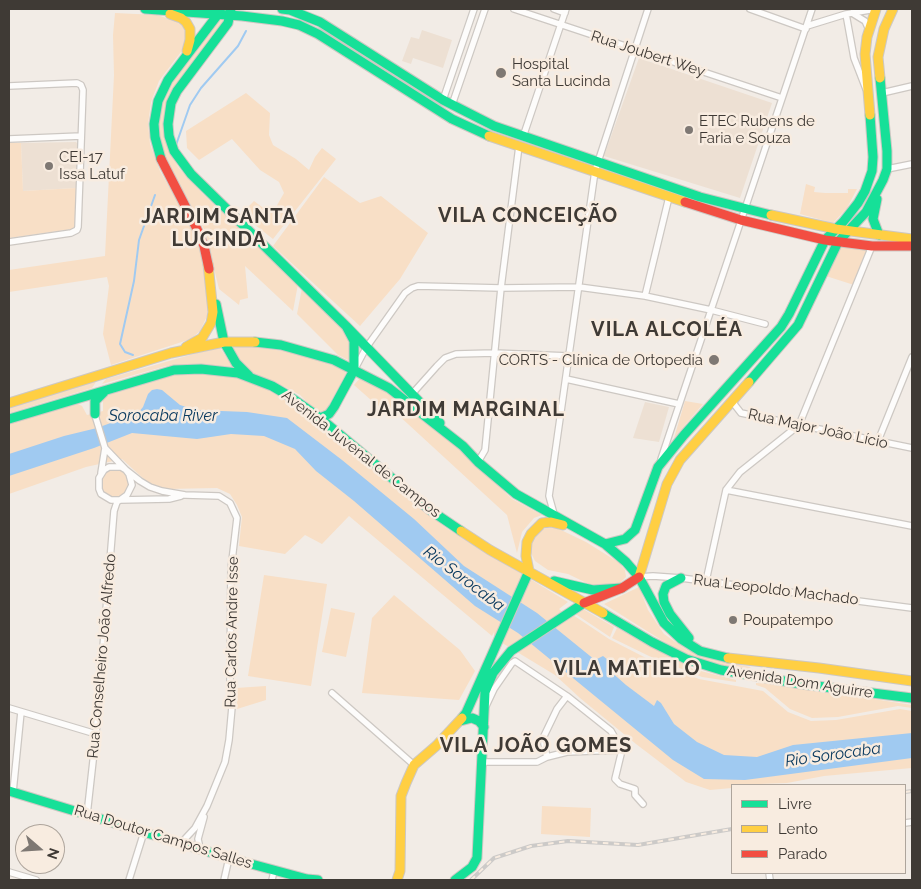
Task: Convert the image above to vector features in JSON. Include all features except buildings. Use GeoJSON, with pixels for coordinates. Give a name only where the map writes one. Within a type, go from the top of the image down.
{"type":"FeatureCollection","features":[{"type":"Feature","properties":{"kind":"main road"},"geometry":{"type":"LineString","coordinates":[[145,9],[231,12],[299,25],[318,34],[452,119],[486,134],[521,141],[596,167],[744,209],[836,229],[912,240]]}},
{"type":"Feature","properties":{"kind":"main road"},"geometry":{"type":"LineString","coordinates":[[287,9],[320,22],[443,100],[521,141]]}},
{"type":"Feature","properties":{"kind":"main road"},"geometry":{"type":"LineString","coordinates":[[604,544],[625,538],[635,530],[658,467],[684,435],[781,327],[825,240],[858,203],[872,171],[871,131],[864,54],[876,9]]}},
{"type":"Feature","properties":{"kind":"main road"},"geometry":{"type":"LineString","coordinates":[[472,879],[470,872],[478,853],[485,692],[490,680],[510,651],[584,603],[622,588],[639,577],[667,484],[680,460],[798,325],[838,242],[866,212],[878,191],[887,169],[879,49],[884,29],[895,9]]}},
{"type":"Feature","properties":{"kind":"main road"},"geometry":{"type":"LineString","coordinates":[[163,11],[181,18],[190,29],[189,47],[182,62]]}},
{"type":"Feature","properties":{"kind":"main road"},"geometry":{"type":"LineString","coordinates":[[220,11],[168,80],[158,101],[154,124],[155,138],[161,160],[197,230],[208,264],[224,342],[236,363],[251,378]]}},
{"type":"Feature","properties":{"kind":"main road"},"geometry":{"type":"LineString","coordinates":[[231,12],[228,23],[177,91],[171,103],[168,124],[172,143],[180,161],[346,326],[478,462],[516,494],[583,533]]}},
{"type":"Feature","properties":{"kind":"main road"},"geometry":{"type":"LineString","coordinates":[[596,167],[669,197],[741,220],[838,242],[872,246],[912,246]]}},
{"type":"Feature","properties":{"kind":"main road"},"geometry":{"type":"LineString","coordinates":[[878,191],[873,219],[879,234]]}},
{"type":"Feature","properties":{"kind":"main road"},"geometry":{"type":"LineString","coordinates":[[170,354],[202,338],[211,323],[213,312],[208,264]]}},
{"type":"Feature","properties":{"kind":"main road"},"geometry":{"type":"LineString","coordinates":[[320,418],[329,414],[334,407],[354,370],[354,341],[346,326]]}},
{"type":"Feature","properties":{"kind":"main road"},"geometry":{"type":"LineString","coordinates":[[9,403],[170,354],[224,342],[250,341],[281,345],[334,360],[389,388],[463,446]]}},
{"type":"Feature","properties":{"kind":"main road","name":"Avenida Juvenal de Campos"},"geometry":{"type":"LineString","coordinates":[[9,418],[174,370],[222,370],[251,378],[272,386],[320,418],[430,510],[490,550],[544,579]]}},
{"type":"Feature","properties":{"kind":"main road"},"geometry":{"type":"LineString","coordinates":[[90,395],[98,382],[109,372]]}},
{"type":"Feature","properties":{"kind":"main road"},"geometry":{"type":"LineString","coordinates":[[95,414],[95,401],[107,390]]}},
{"type":"Feature","properties":{"kind":"main road"},"geometry":{"type":"LineString","coordinates":[[75,400],[87,403],[95,414]]}},
{"type":"Feature","properties":{"kind":"main road"},"geometry":{"type":"LineString","coordinates":[[397,880],[400,871],[401,796],[414,765],[460,721],[470,704],[529,571],[526,556],[527,542],[531,534],[542,523],[551,522],[583,533]]}},
{"type":"Feature","properties":{"kind":"main road","name":"Avenida Dom Aguirre"},"geometry":{"type":"LineString","coordinates":[[583,533],[604,544],[626,562],[639,577],[664,623],[681,639],[700,651],[733,659],[819,668],[912,681]]}},
{"type":"Feature","properties":{"kind":"main road"},"geometry":{"type":"LineString","coordinates":[[681,578],[666,586],[663,594],[664,602],[670,614],[700,651]]}},
{"type":"Feature","properties":{"kind":"main road"},"geometry":{"type":"LineString","coordinates":[[544,579],[593,590],[622,588]]}},
{"type":"Feature","properties":{"kind":"main road","name":"Avenida Dom Aguirre"},"geometry":{"type":"LineString","coordinates":[[544,579],[686,659],[721,670],[801,684],[912,698]]}},
{"type":"Feature","properties":{"kind":"main road"},"geometry":{"type":"LineString","coordinates":[[460,721],[465,718],[472,718],[479,721],[484,727]]}},
{"type":"Feature","properties":{"kind":"main road","name":"Rua Doutor Campos Salles"},"geometry":{"type":"LineString","coordinates":[[11,791],[229,858],[308,880],[318,880]]}},
{"type":"Feature","properties":{"kind":"main road"},"geometry":{"type":"LineString","coordinates":[[455,880],[472,868]]}},
{"type":"Feature","properties":{"kind":"street"},"geometry":{"type":"LineString","coordinates":[[443,100],[474,9]]}},
{"type":"Feature","properties":{"kind":"street"},"geometry":{"type":"LineString","coordinates":[[452,105],[486,9]]}},
{"type":"Feature","properties":{"kind":"street","name":"Rua Joubert Wey"},"geometry":{"type":"LineString","coordinates":[[514,9],[782,98]]}},
{"type":"Feature","properties":{"kind":"street"},"geometry":{"type":"LineString","coordinates":[[478,462],[485,450],[501,288],[521,141],[566,11],[554,9]]}},
{"type":"Feature","properties":{"kind":"street"},"geometry":{"type":"LineString","coordinates":[[551,515],[549,496],[596,167],[648,9]]}},
{"type":"Feature","properties":{"kind":"street"},"geometry":{"type":"LineString","coordinates":[[750,9],[806,28],[849,14],[876,9]]}},
{"type":"Feature","properties":{"kind":"street"},"geometry":{"type":"LineString","coordinates":[[658,467],[812,9]]}},
{"type":"Feature","properties":{"kind":"street"},"geometry":{"type":"LineString","coordinates":[[849,14],[865,21],[869,30]]}},
{"type":"Feature","properties":{"kind":"street"},"geometry":{"type":"LineString","coordinates":[[849,14],[854,58],[866,91]]}},
{"type":"Feature","properties":{"kind":"street"},"geometry":{"type":"LineString","coordinates":[[9,86],[76,83],[81,85],[83,90],[79,223],[77,230],[71,233],[9,242]]}},
{"type":"Feature","properties":{"kind":"street"},"geometry":{"type":"LineString","coordinates":[[882,93],[912,86]]}},
{"type":"Feature","properties":{"kind":"street"},"geometry":{"type":"LineString","coordinates":[[9,139],[81,136]]}},
{"type":"Feature","properties":{"kind":"street"},"geometry":{"type":"LineString","coordinates":[[887,169],[912,164]]}},
{"type":"Feature","properties":{"kind":"street"},"geometry":{"type":"LineString","coordinates":[[646,296],[669,197]]}},
{"type":"Feature","properties":{"kind":"street"},"geometry":{"type":"LineString","coordinates":[[706,581],[726,490],[740,472],[799,425],[872,246]]}},
{"type":"Feature","properties":{"kind":"street"},"geometry":{"type":"LineString","coordinates":[[354,370],[366,348],[405,294],[418,286],[579,287],[646,296],[765,324]]}},
{"type":"Feature","properties":{"kind":"street"},"geometry":{"type":"LineString","coordinates":[[412,394],[446,358],[456,354],[494,352],[570,356]]}},
{"type":"Feature","properties":{"kind":"street"},"geometry":{"type":"LineString","coordinates":[[878,441],[912,357]]}},
{"type":"Feature","properties":{"kind":"street"},"geometry":{"type":"LineString","coordinates":[[566,379],[680,404]]}},
{"type":"Feature","properties":{"kind":"street"},"geometry":{"type":"LineString","coordinates":[[90,395],[106,448],[98,483],[101,494],[111,500],[120,500],[127,495],[132,485],[132,479],[126,470],[115,466],[109,467],[101,474]]}},
{"type":"Feature","properties":{"kind":"street","name":"Rua Major João Lício"},"geometry":{"type":"LineString","coordinates":[[735,398],[734,404],[741,413],[912,448]]}},
{"type":"Feature","properties":{"kind":"street","name":"Rua Carlos Andre Isse"},"geometry":{"type":"LineString","coordinates":[[106,448],[126,470],[153,489],[185,495],[219,496],[230,503],[237,518],[231,569],[230,680],[232,707],[229,740],[224,762],[207,806],[198,839],[200,848]]}},
{"type":"Feature","properties":{"kind":"street"},"geometry":{"type":"LineString","coordinates":[[726,490],[912,526]]}},
{"type":"Feature","properties":{"kind":"street","name":"Rua Carlos Andre Isse"},"geometry":{"type":"LineString","coordinates":[[120,500],[170,498],[185,495]]}},
{"type":"Feature","properties":{"kind":"street","name":"Rua Conselheiro João Alfredo"},"geometry":{"type":"LineString","coordinates":[[87,815],[96,734],[114,511],[116,504],[120,500]]}},
{"type":"Feature","properties":{"kind":"street","name":"Rua Leopoldo Machado"},"geometry":{"type":"LineString","coordinates":[[639,577],[681,578],[912,608]]}},
{"type":"Feature","properties":{"kind":"street"},"geometry":{"type":"LineString","coordinates":[[485,708],[494,689],[515,660],[567,696],[611,731],[622,750],[615,779],[620,784],[635,789],[635,795],[643,804]]}},
{"type":"Feature","properties":{"kind":"street"},"geometry":{"type":"LineString","coordinates":[[332,693],[414,765]]}},
{"type":"Feature","properties":{"kind":"street"},"geometry":{"type":"LineString","coordinates":[[547,757],[544,736],[554,715],[567,696]]}},
{"type":"Feature","properties":{"kind":"street"},"geometry":{"type":"LineString","coordinates":[[9,708],[96,734]]}},
{"type":"Feature","properties":{"kind":"street"},"geometry":{"type":"LineString","coordinates":[[11,791],[21,712]]}},
{"type":"Feature","properties":{"kind":"street"},"geometry":{"type":"LineString","coordinates":[[482,762],[537,762],[566,752],[622,750]]}},
{"type":"Feature","properties":{"kind":"street","name":"Rua Carlos Andre Isse"},"geometry":{"type":"LineString","coordinates":[[182,842],[194,828],[207,806]]}},
{"type":"Feature","properties":{"kind":"street"},"geometry":{"type":"LineString","coordinates":[[129,880],[144,832]]}},
{"type":"Feature","properties":{"kind":"street"},"geometry":{"type":"LineString","coordinates":[[224,880],[229,858]]}},
{"type":"Feature","properties":{"kind":"street"},"geometry":{"type":"LineString","coordinates":[[272,880],[274,870]]}},
{"type":"Feature","properties":{"kind":"street"},"geometry":{"type":"LineString","coordinates":[[9,872],[32,880]]}},
{"type":"Feature","properties":{"kind":"shaded area"},"geometry":{"type":"Polygon","coordinates":[[[115,13],[157,15],[182,25],[185,31],[187,44],[159,81],[151,102],[148,124],[150,144],[160,171],[192,226],[201,255],[209,305],[207,316],[200,331],[191,339],[111,365],[103,334],[109,286],[107,277],[9,292],[9,270],[105,256],[114,75],[113,35],[115,13]]]}},
{"type":"Feature","properties":{"kind":"shaded area"},"geometry":{"type":"Polygon","coordinates":[[[218,18],[223,20],[223,24],[183,75],[169,98],[164,125],[166,140],[178,167],[203,194],[298,284],[293,311],[245,266],[248,298],[240,300],[239,305],[219,289],[205,231],[166,160],[160,143],[157,127],[163,96],[171,81],[218,18]]]}},
{"type":"Feature","properties":{"kind":"shaded area"},"geometry":{"type":"Polygon","coordinates":[[[422,30],[452,40],[443,68],[413,58],[411,64],[402,61],[411,37],[419,39],[422,30]]]}},
{"type":"Feature","properties":{"kind":"shaded area","name":"ETEC Rubens de Faria e Souza"},"geometry":{"type":"Polygon","coordinates":[[[639,58],[772,103],[740,198],[604,156],[639,58]]]}},
{"type":"Feature","properties":{"kind":"shaded area"},"geometry":{"type":"Polygon","coordinates":[[[246,93],[270,113],[269,135],[273,145],[296,159],[309,170],[322,148],[336,159],[273,239],[241,214],[254,201],[266,210],[276,207],[284,193],[279,182],[260,170],[232,139],[199,160],[187,148],[186,131],[246,93]]]}},
{"type":"Feature","properties":{"kind":"shaded area","name":"CEI-17 Issa Latuf"},"geometry":{"type":"Polygon","coordinates":[[[76,142],[78,144],[76,188],[23,191],[21,143],[76,142]]]}},
{"type":"Feature","properties":{"kind":"shaded area"},"geometry":{"type":"Polygon","coordinates":[[[9,143],[21,143],[23,191],[76,188],[76,225],[73,229],[9,238],[9,143]]]}},
{"type":"Feature","properties":{"kind":"shaded area"},"geometry":{"type":"Polygon","coordinates":[[[324,177],[360,203],[381,196],[428,233],[400,279],[360,326],[273,246],[324,177]]]}},
{"type":"Feature","properties":{"kind":"shaded area"},"geometry":{"type":"Polygon","coordinates":[[[806,184],[815,187],[814,192],[848,193],[848,189],[857,189],[847,208],[833,223],[800,214],[806,184]]]}},
{"type":"Feature","properties":{"kind":"shaded area"},"geometry":{"type":"Polygon","coordinates":[[[841,246],[866,250],[867,252],[854,285],[826,276],[841,246]]]}},
{"type":"Feature","properties":{"kind":"shaded area"},"geometry":{"type":"Polygon","coordinates":[[[302,288],[347,334],[351,358],[348,360],[338,355],[297,314],[302,288]]]}},
{"type":"Feature","properties":{"kind":"shaded area"},"geometry":{"type":"Polygon","coordinates":[[[245,346],[291,352],[332,365],[345,371],[346,374],[325,412],[319,411],[313,408],[300,395],[253,374],[241,363],[231,348],[245,346]]]}},
{"type":"Feature","properties":{"kind":"shaded area"},"geometry":{"type":"Polygon","coordinates":[[[220,348],[233,367],[201,364],[166,366],[102,384],[106,379],[220,348]]]}},
{"type":"Feature","properties":{"kind":"shaded area"},"geometry":{"type":"Polygon","coordinates":[[[222,373],[264,388],[279,396],[321,427],[446,528],[568,602],[559,609],[569,618],[573,615],[609,639],[648,659],[699,679],[763,691],[788,712],[811,721],[836,720],[900,709],[912,711],[912,768],[824,776],[787,783],[731,784],[731,788],[710,790],[686,782],[636,744],[555,675],[494,638],[494,632],[492,636],[349,516],[322,544],[305,535],[285,554],[239,546],[242,517],[230,494],[217,488],[167,489],[152,485],[122,459],[86,467],[9,494],[9,424],[78,404],[82,406],[87,415],[103,411],[103,399],[109,395],[178,374],[222,373]]]}},
{"type":"Feature","properties":{"kind":"shaded area"},"geometry":{"type":"Polygon","coordinates":[[[360,378],[380,387],[463,452],[512,499],[542,515],[534,518],[522,532],[517,553],[507,515],[384,402],[380,408],[354,385],[360,378]]]}},
{"type":"Feature","properties":{"kind":"shaded area"},"geometry":{"type":"Polygon","coordinates":[[[98,379],[92,388],[9,413],[9,405],[98,379]]]}},
{"type":"Feature","properties":{"kind":"shaded area"},"geometry":{"type":"Polygon","coordinates":[[[685,401],[703,404],[674,438],[685,401]]]}},
{"type":"Feature","properties":{"kind":"shaded area"},"geometry":{"type":"Polygon","coordinates":[[[645,402],[669,407],[659,442],[633,438],[645,402]]]}},
{"type":"Feature","properties":{"kind":"shaded area"},"geometry":{"type":"Polygon","coordinates":[[[115,469],[125,473],[129,483],[125,493],[115,497],[105,493],[101,483],[105,473],[115,469]]]}},
{"type":"Feature","properties":{"kind":"shaded area"},"geometry":{"type":"Polygon","coordinates":[[[552,527],[586,542],[618,562],[625,570],[626,577],[618,585],[595,587],[568,574],[548,570],[535,561],[531,553],[532,542],[543,529],[552,527]]]}},
{"type":"Feature","properties":{"kind":"shaded area"},"geometry":{"type":"Polygon","coordinates":[[[264,575],[327,584],[311,686],[248,676],[264,575]]]}},
{"type":"Feature","properties":{"kind":"shaded area"},"geometry":{"type":"Polygon","coordinates":[[[639,587],[648,610],[664,634],[687,650],[714,660],[751,667],[747,670],[733,670],[682,653],[604,604],[639,587]]]}},
{"type":"Feature","properties":{"kind":"shaded area"},"geometry":{"type":"Polygon","coordinates":[[[394,595],[460,650],[475,671],[459,700],[362,693],[372,618],[394,595]]]}},
{"type":"Feature","properties":{"kind":"shaded area"},"geometry":{"type":"Polygon","coordinates":[[[331,608],[355,613],[346,657],[322,652],[331,608]]]}},
{"type":"Feature","properties":{"kind":"shaded area"},"geometry":{"type":"Polygon","coordinates":[[[583,609],[614,627],[610,637],[574,613],[583,609]]]}},
{"type":"Feature","properties":{"kind":"shaded area"},"geometry":{"type":"Polygon","coordinates":[[[617,628],[693,669],[736,680],[736,682],[702,677],[649,656],[612,638],[617,628]]]}},
{"type":"Feature","properties":{"kind":"shaded area"},"geometry":{"type":"Polygon","coordinates":[[[756,683],[778,684],[912,705],[912,708],[898,706],[838,717],[812,718],[790,709],[765,688],[756,685],[756,683]]]}},
{"type":"Feature","properties":{"kind":"shaded area"},"geometry":{"type":"Polygon","coordinates":[[[266,686],[266,700],[237,709],[236,688],[266,686]]]}},
{"type":"Feature","properties":{"kind":"shaded area"},"geometry":{"type":"Polygon","coordinates":[[[542,806],[591,808],[590,837],[541,834],[542,806]]]}},
{"type":"Feature","properties":{"kind":"water","name":"Sorocaba River"},"geometry":{"type":"Polygon","coordinates":[[[152,390],[162,390],[180,405],[196,410],[247,412],[287,418],[414,519],[464,566],[537,613],[595,660],[603,656],[608,660],[609,670],[654,706],[657,700],[661,703],[674,724],[697,742],[724,755],[757,757],[793,745],[912,733],[912,758],[745,780],[704,779],[673,760],[518,633],[475,606],[354,501],[316,471],[295,449],[264,436],[231,434],[197,439],[132,433],[94,448],[9,476],[9,454],[64,436],[97,428],[138,413],[143,407],[148,394],[152,390]]]}},
{"type":"Feature","properties":{"kind":"waterway"},"geometry":{"type":"LineString","coordinates":[[176,145],[190,105],[201,88],[238,46],[246,31]]}},
{"type":"Feature","properties":{"kind":"waterway"},"geometry":{"type":"LineString","coordinates":[[133,355],[125,352],[120,344],[134,281],[139,240],[155,195]]}},
{"type":"Feature","properties":{"kind":"railway"},"geometry":{"type":"LineString","coordinates":[[906,792],[912,791]]}},
{"type":"Feature","properties":{"kind":"railway"},"geometry":{"type":"LineString","coordinates":[[471,880],[494,858],[531,846],[568,841],[638,845],[731,829]]}},
{"type":"Feature","properties":{"kind":"traffic: fast"},"geometry":{"type":"LineString","coordinates":[[145,9],[242,16],[299,25],[318,34],[452,119],[489,136]]}},
{"type":"Feature","properties":{"kind":"traffic: fast"},"geometry":{"type":"LineString","coordinates":[[161,159],[155,137],[154,124],[158,101],[168,80],[219,13],[220,9]]}},
{"type":"Feature","properties":{"kind":"traffic: fast"},"geometry":{"type":"LineString","coordinates":[[231,9],[228,23],[177,91],[171,103],[168,124],[169,136],[174,151],[191,174],[346,326],[440,423]]}},
{"type":"Feature","properties":{"kind":"traffic: fast"},"geometry":{"type":"LineString","coordinates":[[282,9],[290,10],[320,22],[443,100],[494,126],[700,197],[771,215]]}},
{"type":"Feature","properties":{"kind":"traffic: fast"},"geometry":{"type":"LineString","coordinates":[[749,382],[798,325],[838,242],[866,212],[883,180],[887,169],[887,151],[880,78]]}},
{"type":"Feature","properties":{"kind":"traffic: fast"},"geometry":{"type":"LineString","coordinates":[[605,544],[625,539],[635,530],[658,467],[684,435],[781,327],[825,240],[858,203],[865,191],[872,171],[870,115]]}},
{"type":"Feature","properties":{"kind":"traffic: fast"},"geometry":{"type":"LineString","coordinates":[[877,199],[873,219],[879,235]]}},
{"type":"Feature","properties":{"kind":"traffic: fast"},"geometry":{"type":"LineString","coordinates":[[216,304],[224,342],[236,363],[249,376]]}},
{"type":"Feature","properties":{"kind":"traffic: fast"},"geometry":{"type":"LineString","coordinates":[[320,418],[329,414],[334,407],[354,370],[354,341],[346,326]]}},
{"type":"Feature","properties":{"kind":"traffic: fast"},"geometry":{"type":"LineString","coordinates":[[255,342],[281,345],[334,360],[389,388],[463,446],[478,462],[516,494],[605,544],[626,562],[639,577],[664,623],[681,639],[700,651],[728,658]]}},
{"type":"Feature","properties":{"kind":"traffic: fast"},"geometry":{"type":"LineString","coordinates":[[9,419],[174,370],[201,369],[238,373],[272,386],[289,396],[320,418],[430,510],[461,531]]}},
{"type":"Feature","properties":{"kind":"traffic: fast"},"geometry":{"type":"LineString","coordinates":[[95,414],[95,401],[104,392]]}},
{"type":"Feature","properties":{"kind":"traffic: fast"},"geometry":{"type":"LineString","coordinates":[[462,718],[466,713],[529,571]]}},
{"type":"Feature","properties":{"kind":"traffic: fast"},"geometry":{"type":"LineString","coordinates":[[681,578],[666,586],[663,594],[664,602],[670,614],[689,638]]}},
{"type":"Feature","properties":{"kind":"traffic: fast"},"geometry":{"type":"LineString","coordinates":[[554,581],[593,590],[622,588]]}},
{"type":"Feature","properties":{"kind":"traffic: fast"},"geometry":{"type":"LineString","coordinates":[[455,880],[472,867],[477,858],[485,692],[493,673],[511,651],[584,603]]}},
{"type":"Feature","properties":{"kind":"traffic: fast"},"geometry":{"type":"LineString","coordinates":[[603,613],[652,642],[686,659],[721,670],[801,684],[912,698]]}},
{"type":"Feature","properties":{"kind":"traffic: fast"},"geometry":{"type":"LineString","coordinates":[[460,721],[472,718],[479,721],[484,727]]}},
{"type":"Feature","properties":{"kind":"traffic: fast"},"geometry":{"type":"LineString","coordinates":[[9,791],[229,858],[307,879],[318,880]]}},
{"type":"Feature","properties":{"kind":"traffic: slow"},"geometry":{"type":"LineString","coordinates":[[870,115],[865,54],[867,37],[876,9]]}},
{"type":"Feature","properties":{"kind":"traffic: slow"},"geometry":{"type":"LineString","coordinates":[[880,78],[878,57],[884,29],[893,9]]}},
{"type":"Feature","properties":{"kind":"traffic: slow"},"geometry":{"type":"LineString","coordinates":[[170,14],[181,18],[190,29],[187,51]]}},
{"type":"Feature","properties":{"kind":"traffic: slow"},"geometry":{"type":"LineString","coordinates":[[489,136],[685,202]]}},
{"type":"Feature","properties":{"kind":"traffic: slow"},"geometry":{"type":"LineString","coordinates":[[771,215],[836,229],[912,239]]}},
{"type":"Feature","properties":{"kind":"traffic: slow"},"geometry":{"type":"LineString","coordinates":[[186,347],[202,338],[211,323],[213,312],[208,264]]}},
{"type":"Feature","properties":{"kind":"traffic: slow"},"geometry":{"type":"LineString","coordinates":[[9,403],[171,353],[224,342],[255,342]]}},
{"type":"Feature","properties":{"kind":"traffic: slow"},"geometry":{"type":"LineString","coordinates":[[639,577],[667,484],[680,460],[749,382]]}},
{"type":"Feature","properties":{"kind":"traffic: slow"},"geometry":{"type":"LineString","coordinates":[[529,571],[526,556],[527,542],[531,534],[542,523],[551,522],[563,525]]}},
{"type":"Feature","properties":{"kind":"traffic: slow"},"geometry":{"type":"LineString","coordinates":[[461,531],[490,550],[603,613]]}},
{"type":"Feature","properties":{"kind":"traffic: slow"},"geometry":{"type":"LineString","coordinates":[[728,658],[912,681]]}},
{"type":"Feature","properties":{"kind":"traffic: slow"},"geometry":{"type":"LineString","coordinates":[[397,880],[400,871],[401,796],[406,783],[414,765],[436,746],[462,718]]}},
{"type":"Feature","properties":{"kind":"traffic: jam"},"geometry":{"type":"LineString","coordinates":[[161,159],[197,229],[204,246],[209,269]]}},
{"type":"Feature","properties":{"kind":"traffic: jam"},"geometry":{"type":"LineString","coordinates":[[685,202],[741,220],[825,240],[872,246],[912,246]]}},
{"type":"Feature","properties":{"kind":"traffic: jam"},"geometry":{"type":"LineString","coordinates":[[584,603],[622,588],[639,577]]}},
{"type":"Feature","properties":{"kind":"place","name":"Hospital Santa Lucinda"},"geometry":{"type":"Point","coordinates":[501,73]}},
{"type":"Feature","properties":{"kind":"place","name":"ETEC Rubens de Faria e Souza"},"geometry":{"type":"Point","coordinates":[689,130]}},
{"type":"Feature","properties":{"kind":"place","name":"CEI-17 Issa Latuf"},"geometry":{"type":"Point","coordinates":[49,166]}},
{"type":"Feature","properties":{"kind":"place","name":"CORTS - Clínica de Ortopedia"},"geometry":{"type":"Point","coordinates":[714,360]}},
{"type":"Feature","properties":{"kind":"place","name":"Poupatempo"},"geometry":{"type":"Point","coordinates":[733,620]}},
{"type":"Feature","properties":{"kind":"district","name":"VILA CONCEIÇÃO"},"geometry":{"type":"Point","coordinates":[528,216]}},
{"type":"Feature","properties":{"kind":"district","name":"JARDIM SANTA LUCINDA"},"geometry":{"type":"Point","coordinates":[219,228]}},
{"type":"Feature","properties":{"kind":"district","name":"VILA ALCOLÉA"},"geometry":{"type":"Point","coordinates":[667,330]}},
{"type":"Feature","properties":{"kind":"district","name":"JARDIM MARGINAL"},"geometry":{"type":"Point","coordinates":[466,410]}},
{"type":"Feature","properties":{"kind":"district","name":"VILA MATIELO"},"geometry":{"type":"Point","coordinates":[627,669]}},
{"type":"Feature","properties":{"kind":"district","name":"VILA JOÃO GOMES"},"geometry":{"type":"Point","coordinates":[536,746]}},
{"type":"Feature","properties":{"kind":"water label","name":"Rio Sorocaba"},"geometry":{"type":"Point","coordinates":[464,579]}},
{"type":"Feature","properties":{"kind":"water label","name":"Rio Sorocaba"},"geometry":{"type":"Point","coordinates":[833,755]}}]}
